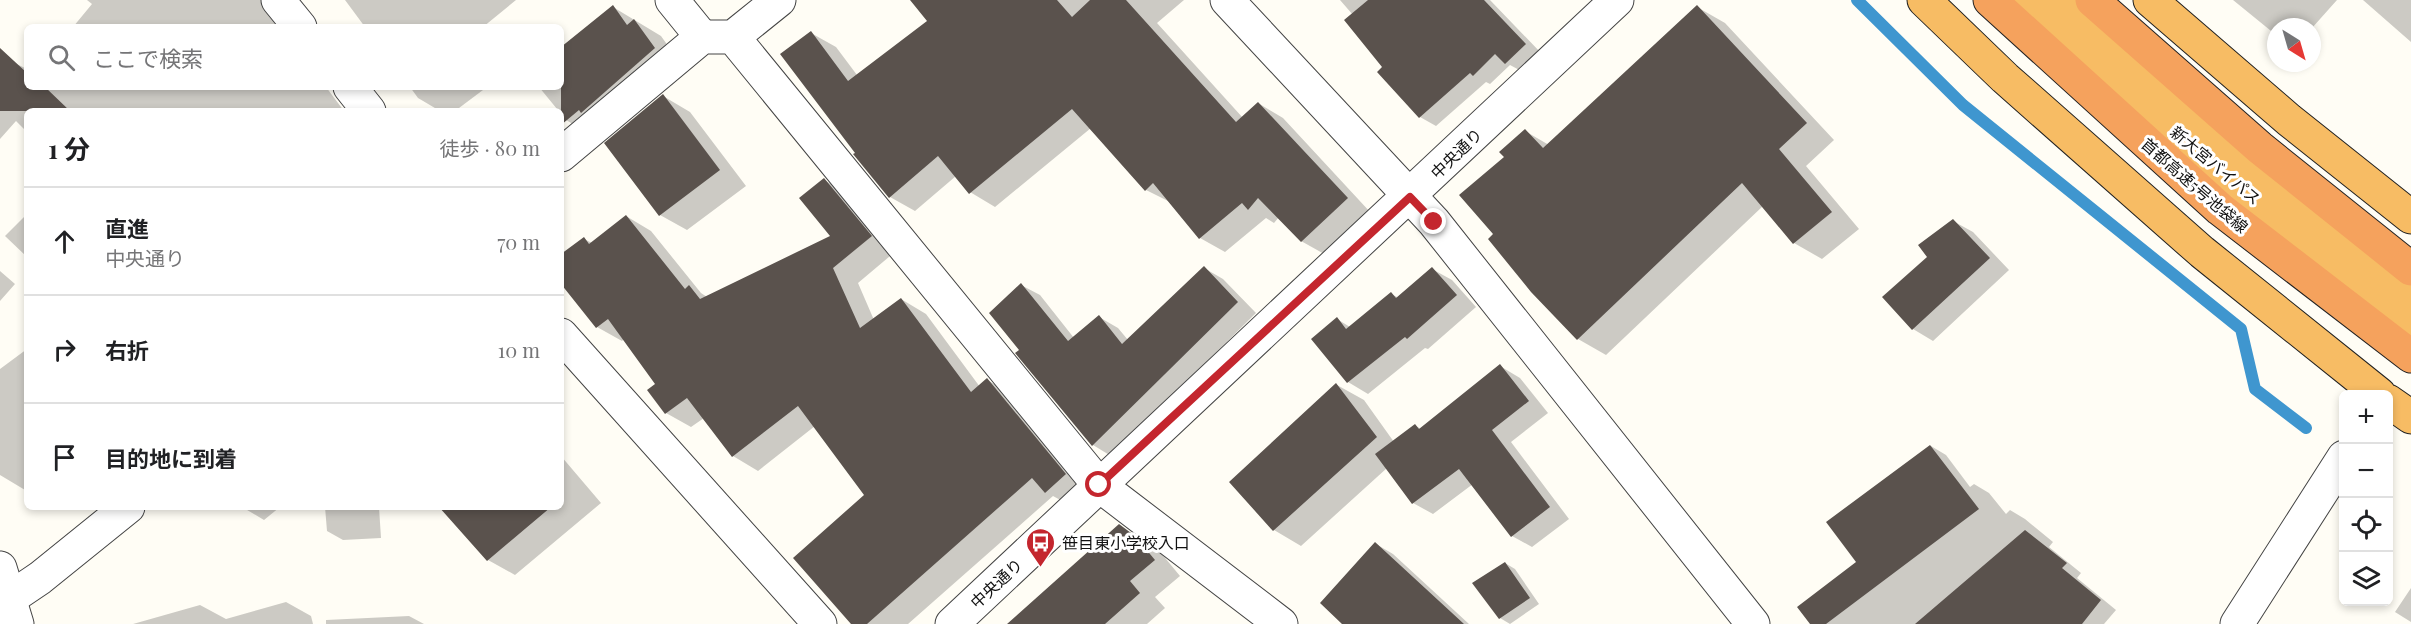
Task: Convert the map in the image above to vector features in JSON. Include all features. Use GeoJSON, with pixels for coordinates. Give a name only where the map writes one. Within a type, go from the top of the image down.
{"type":"FeatureCollection","features":[{"type":"Feature","properties":{"kind":"highway"},"geometry":{"type":"LineString","coordinates":[[1924,0],[2005,78],[2202,252],[2374,390]]}},
{"type":"Feature","properties":{"kind":"highway","name":"首都高速5号池袋線"},"geometry":{"type":"LineString","coordinates":[[1990,0],[2220,209],[2411,356]]}},
{"type":"Feature","properties":{"kind":"highway","name":"新大宮バイパス"},"geometry":{"type":"LineString","coordinates":[[2027,0],[2083,54],[2373,296],[2411,324]]}},
{"type":"Feature","properties":{"kind":"highway","name":"新大宮バイパス"},"geometry":{"type":"LineString","coordinates":[[2060,0],[2099,37],[2411,296]]}},
{"type":"Feature","properties":{"kind":"highway"},"geometry":{"type":"LineString","coordinates":[[2092,0],[2260,148],[2411,269]]}},
{"type":"Feature","properties":{"kind":"highway"},"geometry":{"type":"LineString","coordinates":[[2150,0],[2289,120],[2411,217]]}},
{"type":"Feature","properties":{"kind":"highway"},"geometry":{"type":"LineString","coordinates":[[2393,404],[2411,417]]}},
{"type":"Feature","properties":{"kind":"street"},"geometry":{"type":"LineString","coordinates":[[278,0],[298,24]]}},
{"type":"Feature","properties":{"kind":"street"},"geometry":{"type":"LineString","coordinates":[[672,0],[717,37],[1099,485],[1281,624]]}},
{"type":"Feature","properties":{"kind":"street"},"geometry":{"type":"LineString","coordinates":[[564,153],[717,37],[779,0]]}},
{"type":"Feature","properties":{"kind":"street"},"geometry":{"type":"LineString","coordinates":[[1227,0],[1434,222],[1753,624]]}},
{"type":"Feature","properties":{"kind":"street","name":"中央通り"},"geometry":{"type":"LineString","coordinates":[[952,624],[1410,197],[1617,0]]}},
{"type":"Feature","properties":{"kind":"street"},"geometry":{"type":"LineString","coordinates":[[352,90],[367,108]]}},
{"type":"Feature","properties":{"kind":"street"},"geometry":{"type":"LineString","coordinates":[[564,338],[820,624]]}},
{"type":"Feature","properties":{"kind":"street"},"geometry":{"type":"LineString","coordinates":[[2237,624],[2339,463]]}},
{"type":"Feature","properties":{"kind":"street"},"geometry":{"type":"LineString","coordinates":[[0,568],[9,610],[125,510]]}},
{"type":"Feature","properties":{"kind":"building"},"geometry":{"type":"Polygon","coordinates":[[[910,0],[1057,0],[1072,17],[1090,0],[1126,0],[1236,122],[1258,102],[1348,198],[1301,242],[1258,198],[1248,210],[1242,203],[1199,239],[1153,183],[1145,191],[1072,109],[969,194],[938,156],[889,198],[853,154],[855,153],[780,54],[811,31],[848,81],[927,21],[910,0]]]}},
{"type":"Feature","properties":{"kind":"building"},"geometry":{"type":"Polygon","coordinates":[[[1368,0],[1484,0],[1526,44],[1505,64],[1495,54],[1473,76],[1470,73],[1419,118],[1377,72],[1382,67],[1344,20],[1368,0]]]}},
{"type":"Feature","properties":{"kind":"building"},"geometry":{"type":"Polygon","coordinates":[[[613,5],[627,25],[634,19],[655,48],[581,113],[579,110],[564,122],[561,90],[564,90],[564,45],[613,5]]]}},
{"type":"Feature","properties":{"kind":"building"},"geometry":{"type":"Polygon","coordinates":[[[1697,5],[1807,123],[1779,149],[1832,212],[1793,244],[1742,183],[1577,340],[1531,292],[1488,239],[1493,234],[1459,195],[1504,157],[1499,152],[1525,129],[1543,148],[1697,5]]]}},
{"type":"Feature","properties":{"kind":"building"},"geometry":{"type":"Polygon","coordinates":[[[0,48],[24,70],[24,90],[48,90],[67,108],[24,108],[24,111],[0,111],[0,48]]]}},
{"type":"Feature","properties":{"kind":"building"},"geometry":{"type":"Polygon","coordinates":[[[663,94],[720,170],[659,216],[604,143],[663,94]]]}},
{"type":"Feature","properties":{"kind":"building"},"geometry":{"type":"Polygon","coordinates":[[[824,178],[872,236],[833,268],[860,328],[901,298],[971,392],[987,378],[1066,474],[1045,493],[1032,478],[867,624],[851,624],[793,558],[864,495],[798,406],[732,457],[687,398],[665,414],[647,390],[655,384],[608,319],[596,328],[564,288],[564,252],[584,237],[589,244],[626,215],[685,289],[689,285],[700,299],[830,236],[799,198],[824,178]]]}},
{"type":"Feature","properties":{"kind":"building"},"geometry":{"type":"Polygon","coordinates":[[[1953,219],[1990,258],[1912,330],[1882,297],[1927,257],[1918,245],[1953,219]]]}},
{"type":"Feature","properties":{"kind":"building"},"geometry":{"type":"Polygon","coordinates":[[[1204,266],[1238,302],[1092,446],[1015,353],[1019,350],[989,313],[1021,283],[1068,341],[1099,315],[1122,344],[1204,266]]]}},
{"type":"Feature","properties":{"kind":"building"},"geometry":{"type":"Polygon","coordinates":[[[1432,267],[1457,295],[1407,339],[1405,337],[1347,383],[1311,339],[1337,317],[1346,329],[1391,292],[1396,298],[1432,267]]]}},
{"type":"Feature","properties":{"kind":"building"},"geometry":{"type":"Polygon","coordinates":[[[1500,364],[1529,401],[1492,430],[1550,507],[1511,537],[1459,469],[1412,504],[1375,454],[1415,424],[1419,429],[1500,364]]]}},
{"type":"Feature","properties":{"kind":"building"},"geometry":{"type":"Polygon","coordinates":[[[1336,383],[1377,437],[1273,531],[1229,482],[1336,383]]]}},
{"type":"Feature","properties":{"kind":"building"},"geometry":{"type":"Polygon","coordinates":[[[1930,445],[1979,509],[1826,624],[1810,624],[1797,607],[1856,562],[1826,522],[1930,445]]]}},
{"type":"Feature","properties":{"kind":"building"},"geometry":{"type":"Polygon","coordinates":[[[442,510],[547,510],[487,561],[442,510]]]}},
{"type":"Feature","properties":{"kind":"building"},"geometry":{"type":"Polygon","coordinates":[[[1119,524],[1135,536],[1155,560],[1130,581],[1140,593],[1105,624],[1007,624],[1119,524]]]}},
{"type":"Feature","properties":{"kind":"building"},"geometry":{"type":"Polygon","coordinates":[[[2025,530],[2067,563],[2062,568],[2101,600],[2082,624],[1915,624],[2025,530]]]}},
{"type":"Feature","properties":{"kind":"building"},"geometry":{"type":"Polygon","coordinates":[[[1375,542],[1464,624],[1342,624],[1320,603],[1375,542]]]}},
{"type":"Feature","properties":{"kind":"building"},"geometry":{"type":"Polygon","coordinates":[[[1505,562],[1530,598],[1499,619],[1472,583],[1505,562]]]}},
{"type":"Feature","properties":{"kind":"waterway"},"geometry":{"type":"LineString","coordinates":[[1857,0],[1963,105],[2241,329],[2255,389],[2306,428]]}},
{"type":"Feature","properties":{"kind":"place","name":"笹目東小学校入口"},"geometry":{"type":"Point","coordinates":[1041,568]}},
{"type":"Feature","properties":{"kind":"route"},"geometry":{"type":"LineString","coordinates":[[1099,485],[1410,197],[1434,222]]}}]}
